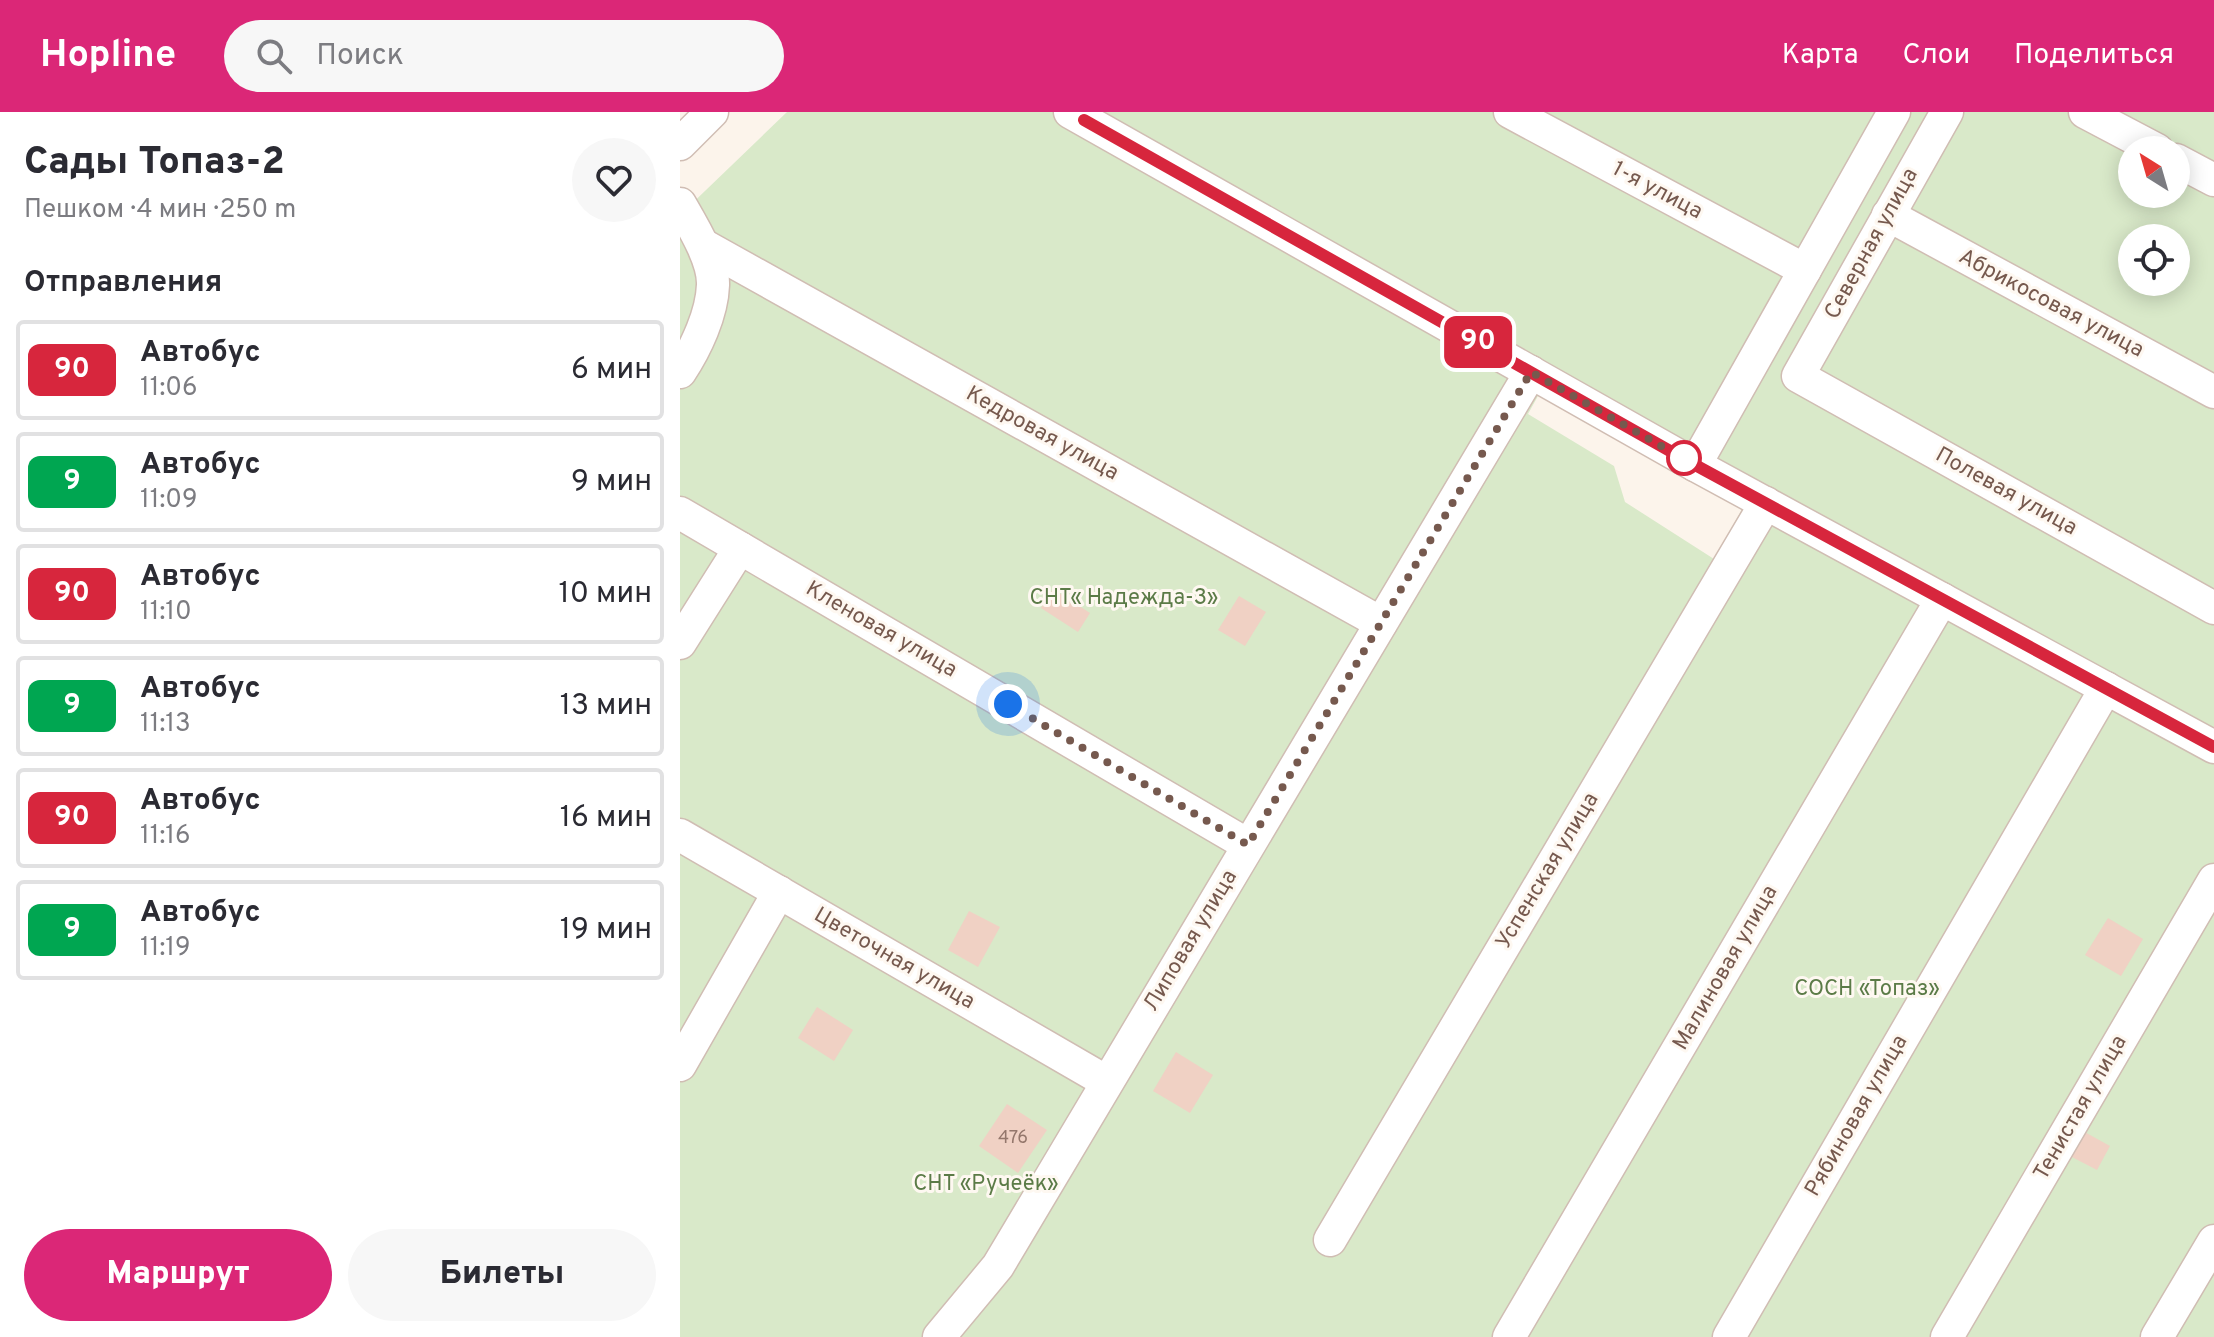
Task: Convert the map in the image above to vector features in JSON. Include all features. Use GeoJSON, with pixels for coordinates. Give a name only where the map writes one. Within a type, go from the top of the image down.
{"type":"FeatureCollection","features":[{"type":"Feature","properties":{"kind":"street"},"geometry":{"type":"LineString","coordinates":[[680,144],[712,112]]}},
{"type":"Feature","properties":{"kind":"street","name":"1-я улица"},"geometry":{"type":"LineString","coordinates":[[1510,112],[1805,270]]}},
{"type":"Feature","properties":{"kind":"street"},"geometry":{"type":"LineString","coordinates":[[1695,465],[1894,112]]}},
{"type":"Feature","properties":{"kind":"street","name":"Северная улица"},"geometry":{"type":"LineString","coordinates":[[1798,376],[1947,112]]}},
{"type":"Feature","properties":{"kind":"street"},"geometry":{"type":"LineString","coordinates":[[2085,112],[2130,136]]}},
{"type":"Feature","properties":{"kind":"street"},"geometry":{"type":"LineString","coordinates":[[1081,115],[1695,465],[2214,747]]}},
{"type":"Feature","properties":{"kind":"street"},"geometry":{"type":"LineString","coordinates":[[2190,167],[2214,180]]}},
{"type":"Feature","properties":{"kind":"street"},"geometry":{"type":"LineString","coordinates":[[680,204],[703,245],[714,283],[706,320],[680,372]]}},
{"type":"Feature","properties":{"kind":"street","name":"Абрикосовая улица"},"geometry":{"type":"LineString","coordinates":[[1888,215],[2214,392]]}},
{"type":"Feature","properties":{"kind":"street","name":"Кедровая улица"},"geometry":{"type":"LineString","coordinates":[[703,245],[1381,623]]}},
{"type":"Feature","properties":{"kind":"street","name":"Липовая улица"},"geometry":{"type":"LineString","coordinates":[[939,1337],[998,1266],[1531,372]]}},
{"type":"Feature","properties":{"kind":"street","name":"Полевая улица"},"geometry":{"type":"LineString","coordinates":[[1798,376],[2214,608]]}},
{"type":"Feature","properties":{"kind":"street","name":"Успенская улица"},"geometry":{"type":"LineString","coordinates":[[1330,1240],[1766,503]]}},
{"type":"Feature","properties":{"kind":"street","name":"Кленовая улица"},"geometry":{"type":"LineString","coordinates":[[680,513],[1248,845]]}},
{"type":"Feature","properties":{"kind":"street"},"geometry":{"type":"LineString","coordinates":[[680,643],[740,548]]}},
{"type":"Feature","properties":{"kind":"street","name":"Малиновая улица"},"geometry":{"type":"LineString","coordinates":[[1509,1337],[1942,599]]}},
{"type":"Feature","properties":{"kind":"street","name":"Рябиновая улица"},"geometry":{"type":"LineString","coordinates":[[1729,1337],[2106,688]]}},
{"type":"Feature","properties":{"kind":"street","name":"Цветочная улица"},"geometry":{"type":"LineString","coordinates":[[680,835],[1107,1082]]}},
{"type":"Feature","properties":{"kind":"street","name":"Тенистая улица"},"geometry":{"type":"LineString","coordinates":[[1947,1337],[2214,880]]}},
{"type":"Feature","properties":{"kind":"street"},"geometry":{"type":"LineString","coordinates":[[680,1065],[779,892]]}},
{"type":"Feature","properties":{"kind":"street"},"geometry":{"type":"LineString","coordinates":[[2157,1337],[2214,1241]]}},
{"type":"Feature","properties":{"kind":"green space"},"geometry":{"type":"Polygon","coordinates":[[[787,112],[2214,112],[2214,1337],[680,1337],[680,215],[787,112]],[[1554,367],[1528,414],[1614,466],[1625,502],[1714,559],[1758,481],[1554,367]]]}},
{"type":"Feature","properties":{"kind":"building"},"geometry":{"type":"Polygon","coordinates":[[[1053,589],[1090,613],[1078,632],[1041,608],[1053,589]]]}},
{"type":"Feature","properties":{"kind":"building"},"geometry":{"type":"Polygon","coordinates":[[[1239,596],[1266,612],[1245,646],[1218,630],[1239,596]]]}},
{"type":"Feature","properties":{"kind":"building"},"geometry":{"type":"Polygon","coordinates":[[[969,911],[1000,927],[978,967],[948,950],[969,911]]]}},
{"type":"Feature","properties":{"kind":"building"},"geometry":{"type":"Polygon","coordinates":[[[2108,918],[2143,939],[2121,976],[2085,955],[2108,918]]]}},
{"type":"Feature","properties":{"kind":"building"},"geometry":{"type":"Polygon","coordinates":[[[817,1007],[853,1030],[834,1061],[798,1038],[817,1007]]]}},
{"type":"Feature","properties":{"kind":"building"},"geometry":{"type":"Polygon","coordinates":[[[1176,1052],[1213,1075],[1190,1113],[1153,1091],[1176,1052]]]}},
{"type":"Feature","properties":{"kind":"building"},"geometry":{"type":"Polygon","coordinates":[[[1007,1104],[1047,1130],[1018,1173],[979,1146],[1007,1104]]]}},
{"type":"Feature","properties":{"kind":"building"},"geometry":{"type":"Polygon","coordinates":[[[2081,1130],[2110,1146],[2097,1170],[2068,1155],[2081,1130]]]}},
{"type":"Feature","properties":{"kind":"bus line","name":"90"},"geometry":{"type":"LineString","coordinates":[[1084,120],[1686,460],[2214,747]]}},
{"type":"Feature","properties":{"kind":"route"},"geometry":{"type":"LineString","coordinates":[[1008,704],[1248,845],[1531,372],[1686,460],[1684,458]]}},
{"type":"Feature","properties":{"kind":"park label","name":"СНТ« Надежда-3»"},"geometry":{"type":"Point","coordinates":[1124,598]}},
{"type":"Feature","properties":{"kind":"park label","name":"СОСН «Топаз»"},"geometry":{"type":"Point","coordinates":[1867,989]}},
{"type":"Feature","properties":{"kind":"park label","name":"СНТ «Ручеёк»"},"geometry":{"type":"Point","coordinates":[986,1184]}}]}
